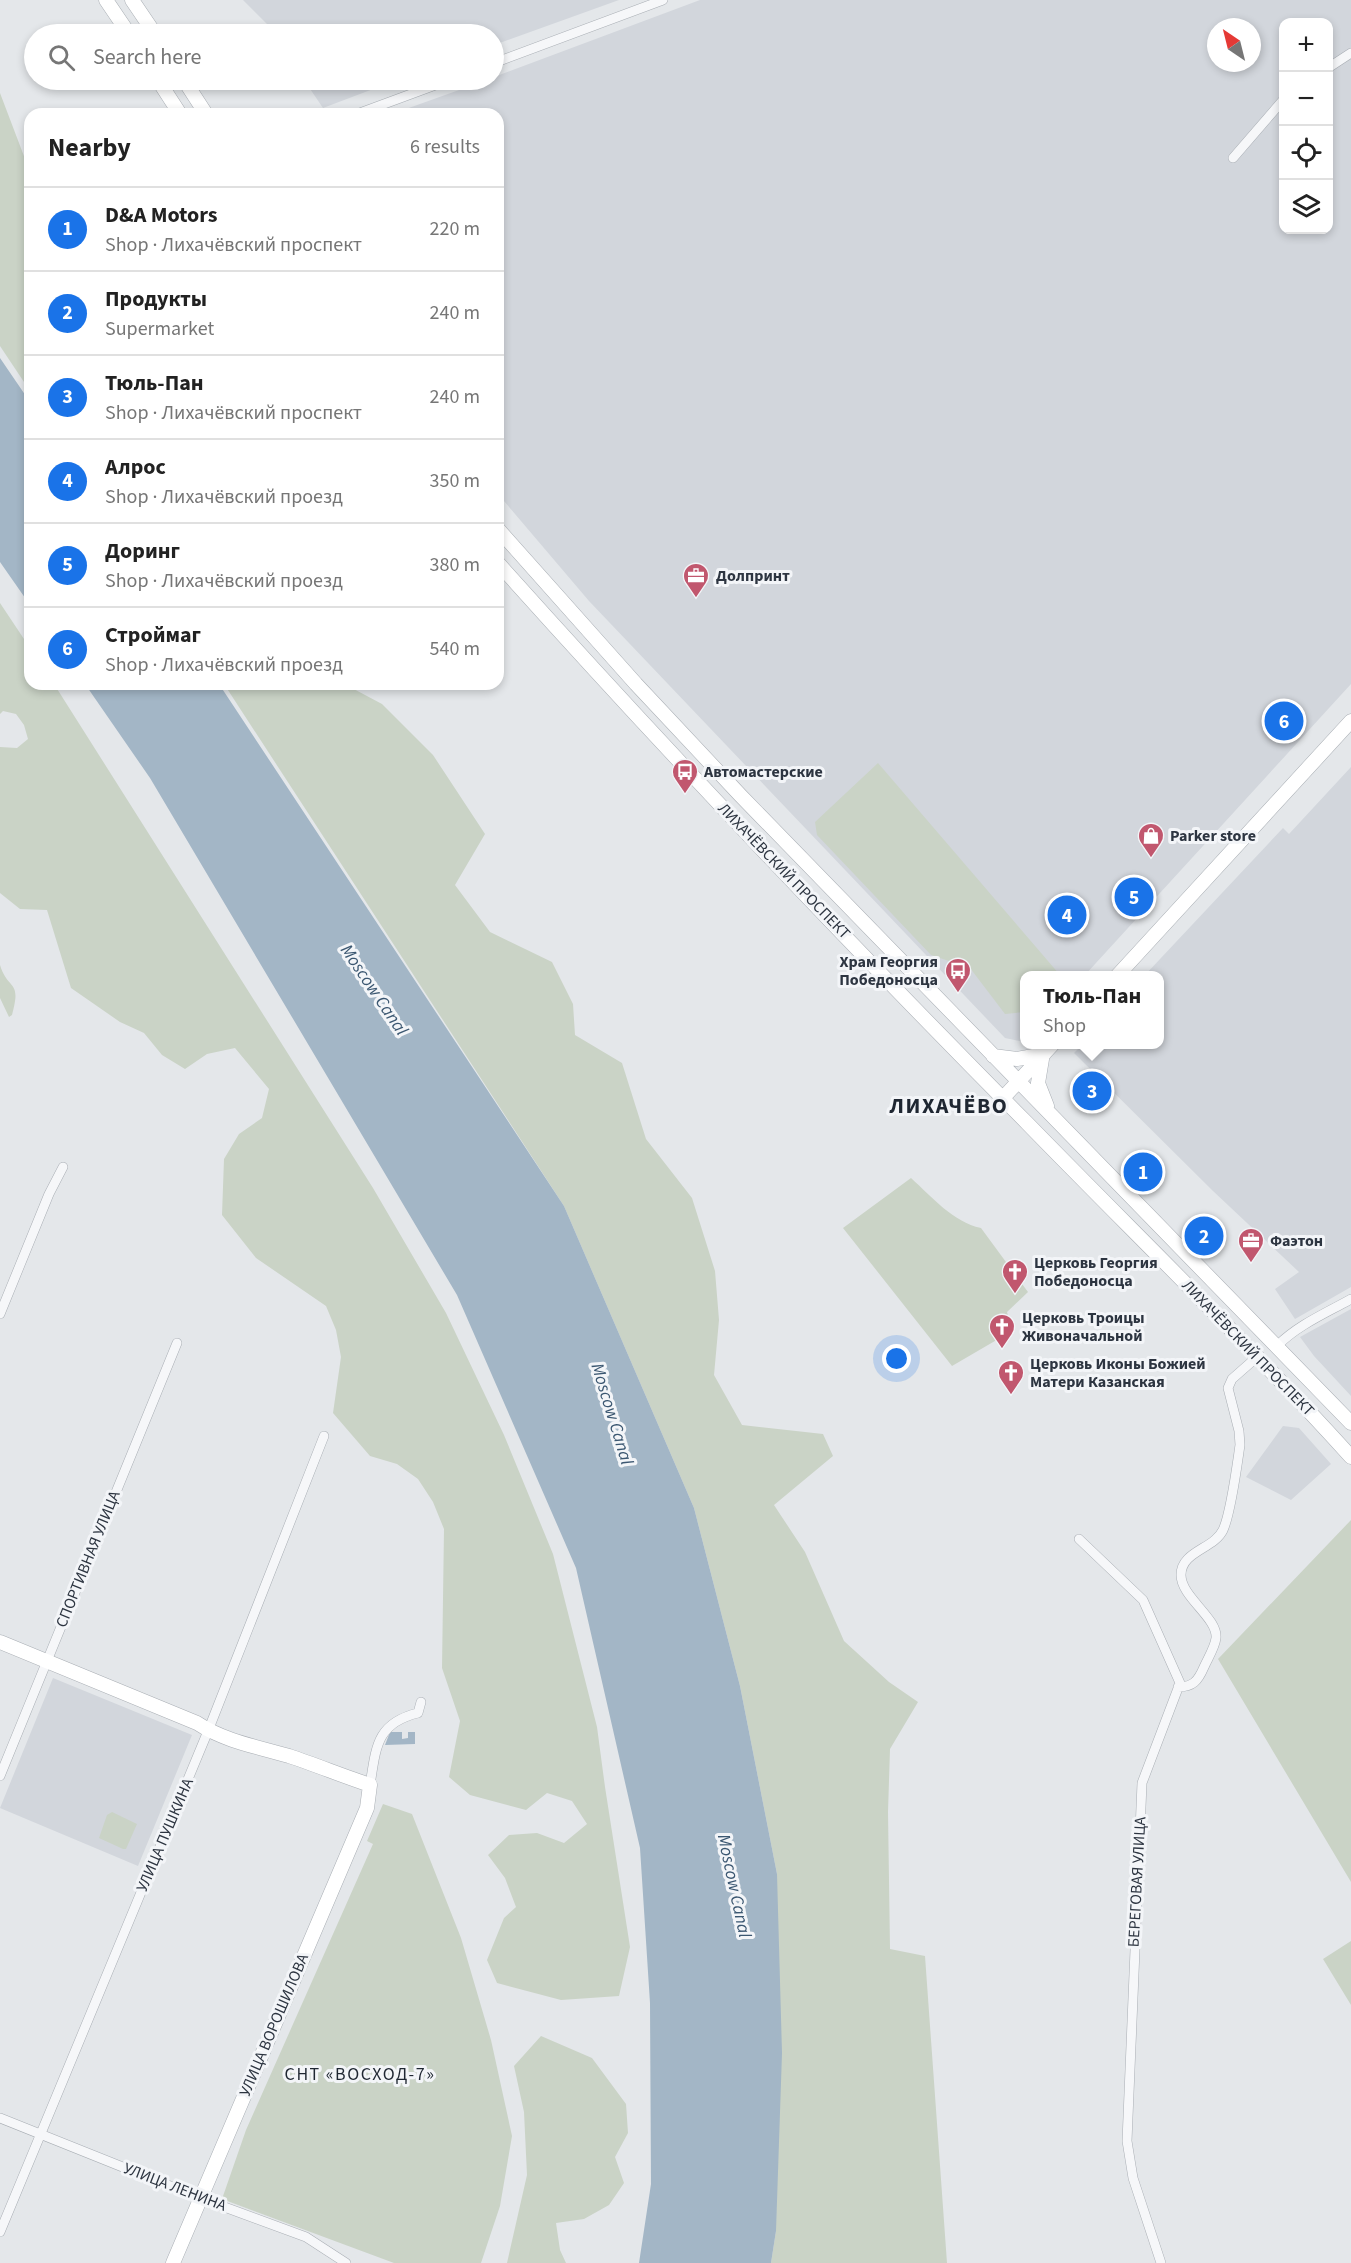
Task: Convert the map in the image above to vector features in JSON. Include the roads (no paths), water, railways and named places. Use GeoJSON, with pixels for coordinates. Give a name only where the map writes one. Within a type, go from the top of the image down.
{"type":"FeatureCollection","features":[{"type":"Feature","properties":{"kind":"main road"},"geometry":{"type":"LineString","coordinates":[[106,0],[122,24]]}},
{"type":"Feature","properties":{"kind":"main road"},"geometry":{"type":"LineString","coordinates":[[134,1],[149,24]]}},
{"type":"Feature","properties":{"kind":"main road"},"geometry":{"type":"LineString","coordinates":[[164,90],[176,108]]}},
{"type":"Feature","properties":{"kind":"main road"},"geometry":{"type":"LineString","coordinates":[[190,90],[202,108]]}},
{"type":"Feature","properties":{"kind":"main road","name":"ЛИХАЧЁВСКИЙ ПРОСПЕКТ"},"geometry":{"type":"LineString","coordinates":[[504,536],[667,717],[1018,1082],[1351,1423]]}},
{"type":"Feature","properties":{"kind":"main road","name":"ЛИХАЧЁВСКИЙ ПРОСПЕКТ"},"geometry":{"type":"LineString","coordinates":[[504,570],[698,782],[1257,1357],[1351,1457]]}},
{"type":"Feature","properties":{"kind":"main road"},"geometry":{"type":"LineString","coordinates":[[1121,971],[1351,721]]}},
{"type":"Feature","properties":{"kind":"main road"},"geometry":{"type":"LineString","coordinates":[[993,1056],[1017,1059],[1049,1049]]}},
{"type":"Feature","properties":{"kind":"main road"},"geometry":{"type":"LineString","coordinates":[[1003,1098],[1049,1049]]}},
{"type":"Feature","properties":{"kind":"main road"},"geometry":{"type":"LineString","coordinates":[[1049,1049],[1039,1066],[1038,1083],[1050,1114]]}},
{"type":"Feature","properties":{"kind":"main road"},"geometry":{"type":"LineString","coordinates":[[0,1642],[197,1723],[208,1731],[254,1747],[290,1756],[370,1785]]}},
{"type":"Feature","properties":{"kind":"main road","name":"УЛИЦА ВОРОШИЛОВА"},"geometry":{"type":"LineString","coordinates":[[173,2263],[367,1808],[370,1785]]}},
{"type":"Feature","properties":{"kind":"street"},"geometry":{"type":"LineString","coordinates":[[504,59],[663,0]]}},
{"type":"Feature","properties":{"kind":"street"},"geometry":{"type":"LineString","coordinates":[[1333,65],[1351,53]]}},
{"type":"Feature","properties":{"kind":"street"},"geometry":{"type":"LineString","coordinates":[[373,108],[422,90]]}},
{"type":"Feature","properties":{"kind":"street"},"geometry":{"type":"LineString","coordinates":[[1233,158],[1279,105]]}},
{"type":"Feature","properties":{"kind":"street"},"geometry":{"type":"LineString","coordinates":[[0,1314],[63,1167]]}},
{"type":"Feature","properties":{"kind":"street"},"geometry":{"type":"LineString","coordinates":[[1278,1346],[1287,1336],[1305,1324],[1351,1299]]}},
{"type":"Feature","properties":{"kind":"street","name":"СПОРТИВНАЯ УЛИЦА"},"geometry":{"type":"LineString","coordinates":[[0,1776],[177,1343]]}},
{"type":"Feature","properties":{"kind":"street"},"geometry":{"type":"LineString","coordinates":[[1079,1539],[1143,1600],[1179,1683],[1178,1687],[1188,1687],[1198,1680],[1216,1636],[1212,1625],[1182,1583],[1182,1567],[1188,1558],[1214,1541],[1223,1529],[1240,1445],[1238,1425],[1228,1388],[1232,1379],[1257,1357]]}},
{"type":"Feature","properties":{"kind":"street","name":"УЛИЦА ПУШКИНА"},"geometry":{"type":"LineString","coordinates":[[0,2232],[208,1731],[324,1436]]}},
{"type":"Feature","properties":{"kind":"street","name":"БЕРЕГОВАЯ УЛИЦА"},"geometry":{"type":"LineString","coordinates":[[1161,2263],[1132,2178],[1127,2141],[1142,1783],[1178,1687]]}},
{"type":"Feature","properties":{"kind":"street"},"geometry":{"type":"LineString","coordinates":[[370,1785],[380,1735],[396,1720],[418,1713],[421,1702]]}},
{"type":"Feature","properties":{"kind":"street","name":"УЛИЦА ЛЕНИНА"},"geometry":{"type":"LineString","coordinates":[[0,2118],[200,2198],[306,2236],[346,2263]]}},
{"type":"Feature","properties":{"kind":"water"},"geometry":{"type":"Polygon","coordinates":[[[0,358],[24,393],[24,596],[0,562],[0,358]]]}},
{"type":"Feature","properties":{"kind":"water","name":"Moscow Canal"},"geometry":{"type":"Polygon","coordinates":[[[89,690],[223,690],[564,1206],[694,1508],[740,1686],[777,1874],[782,2053],[776,2231],[771,2263],[639,2263],[651,2184],[650,2003],[640,1848],[576,1568],[457,1295],[150,778],[89,690]]]}},
{"type":"Feature","properties":{"kind":"water"},"geometry":{"type":"Polygon","coordinates":[[[390,1732],[402,1732],[402,1739],[408,1738],[408,1732],[415,1732],[415,1744],[385,1745],[390,1732]]]}},
{"type":"Feature","properties":{"kind":"place","name":"Долпринт"},"geometry":{"type":"Point","coordinates":[696,599]}},
{"type":"Feature","properties":{"kind":"place","name":"Строймаг"},"geometry":{"type":"Point","coordinates":[1284,721]}},
{"type":"Feature","properties":{"kind":"place","name":"Автомастерские"},"geometry":{"type":"Point","coordinates":[685,795]}},
{"type":"Feature","properties":{"kind":"place","name":"Parker store"},"geometry":{"type":"Point","coordinates":[1151,859]}},
{"type":"Feature","properties":{"kind":"place","name":"Доринг"},"geometry":{"type":"Point","coordinates":[1134,897]}},
{"type":"Feature","properties":{"kind":"place","name":"Алрос"},"geometry":{"type":"Point","coordinates":[1067,915]}},
{"type":"Feature","properties":{"kind":"place","name":"Храм Георгия Победоносца"},"geometry":{"type":"Point","coordinates":[958,994]}},
{"type":"Feature","properties":{"kind":"place","name":"Тюль-Пан"},"geometry":{"type":"Point","coordinates":[1092,1091]}},
{"type":"Feature","properties":{"kind":"place","name":"D&A Motors"},"geometry":{"type":"Point","coordinates":[1143,1172]}},
{"type":"Feature","properties":{"kind":"place","name":"Продукты"},"geometry":{"type":"Point","coordinates":[1204,1236]}},
{"type":"Feature","properties":{"kind":"place","name":"Фаэтон"},"geometry":{"type":"Point","coordinates":[1251,1264]}},
{"type":"Feature","properties":{"kind":"place","name":"Церковь Георгия Победоносца"},"geometry":{"type":"Point","coordinates":[1015,1295]}},
{"type":"Feature","properties":{"kind":"place","name":"Церковь Троицы Живоначальной"},"geometry":{"type":"Point","coordinates":[1002,1350]}},
{"type":"Feature","properties":{"kind":"place","name":"Церковь Иконы Божией Матери Казанская"},"geometry":{"type":"Point","coordinates":[1011,1396]}},
{"type":"Feature","properties":{"kind":"district","name":"ЛИХАЧЁВО"},"geometry":{"type":"Point","coordinates":[949,1106]}},
{"type":"Feature","properties":{"kind":"district","name":"СНТ «ВОСХОД-7»"},"geometry":{"type":"Point","coordinates":[360,2074]}}]}
